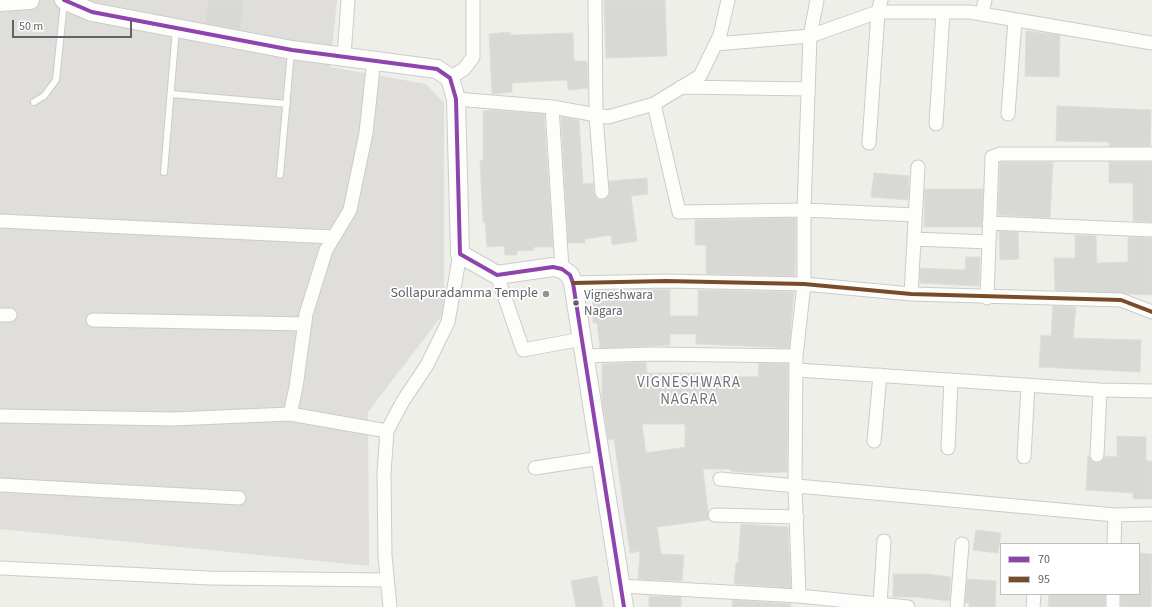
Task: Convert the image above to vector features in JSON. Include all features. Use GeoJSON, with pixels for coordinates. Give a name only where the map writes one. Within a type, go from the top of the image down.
{"type":"FeatureCollection","features":[{"type":"Feature","properties":{"kind":"main road"},"geometry":{"type":"LineString","coordinates":[[0,2],[30,0]]}},
{"type":"Feature","properties":{"kind":"main road"},"geometry":{"type":"LineString","coordinates":[[64,0],[92,12],[176,29],[292,50],[374,59],[437,69],[450,78],[456,99],[460,254],[497,275],[553,267],[568,276],[583,348],[624,607]]}},
{"type":"Feature","properties":{"kind":"street"},"geometry":{"type":"LineString","coordinates":[[344,56],[348,0]]}},
{"type":"Feature","properties":{"kind":"street"},"geometry":{"type":"LineString","coordinates":[[450,78],[464,69],[473,57],[473,0]]}},
{"type":"Feature","properties":{"kind":"street"},"geometry":{"type":"LineString","coordinates":[[595,0],[596,116],[602,192]]}},
{"type":"Feature","properties":{"kind":"street"},"geometry":{"type":"LineString","coordinates":[[456,99],[552,107],[608,117],[654,104],[700,76],[720,35],[728,0]]}},
{"type":"Feature","properties":{"kind":"street"},"geometry":{"type":"LineString","coordinates":[[799,596],[795,486],[796,356],[804,284],[804,210],[810,36],[817,0]]}},
{"type":"Feature","properties":{"kind":"street"},"geometry":{"type":"LineString","coordinates":[[982,14],[984,0]]}},
{"type":"Feature","properties":{"kind":"street"},"geometry":{"type":"LineString","coordinates":[[716,44],[810,36],[880,6],[982,14],[1152,43]]}},
{"type":"Feature","properties":{"kind":"street"},"geometry":{"type":"LineString","coordinates":[[869,143],[880,6]]}},
{"type":"Feature","properties":{"kind":"street"},"geometry":{"type":"LineString","coordinates":[[936,124],[943,12]]}},
{"type":"Feature","properties":{"kind":"street"},"geometry":{"type":"LineString","coordinates":[[1008,114],[1015,20]]}},
{"type":"Feature","properties":{"kind":"street"},"geometry":{"type":"LineString","coordinates":[[290,414],[296,387],[306,314],[326,250],[350,210],[366,133],[374,59]]}},
{"type":"Feature","properties":{"kind":"street"},"geometry":{"type":"LineString","coordinates":[[681,87],[808,89]]}},
{"type":"Feature","properties":{"kind":"street"},"geometry":{"type":"LineString","coordinates":[[654,104],[679,212],[804,210],[915,215]]}},
{"type":"Feature","properties":{"kind":"street"},"geometry":{"type":"LineString","coordinates":[[552,107],[568,276],[666,281],[804,284],[911,294],[987,298],[1121,300],[1152,312]]}},
{"type":"Feature","properties":{"kind":"street"},"geometry":{"type":"LineString","coordinates":[[987,298],[991,162],[995,155],[1152,154]]}},
{"type":"Feature","properties":{"kind":"street"},"geometry":{"type":"LineString","coordinates":[[911,294],[918,167]]}},
{"type":"Feature","properties":{"kind":"street"},"geometry":{"type":"LineString","coordinates":[[0,221],[333,237]]}},
{"type":"Feature","properties":{"kind":"street"},"geometry":{"type":"LineString","coordinates":[[989,223],[1152,230]]}},
{"type":"Feature","properties":{"kind":"street"},"geometry":{"type":"LineString","coordinates":[[914,239],[988,242]]}},
{"type":"Feature","properties":{"kind":"street"},"geometry":{"type":"LineString","coordinates":[[390,607],[385,556],[384,473],[387,431],[402,401],[428,365],[448,322],[460,254]]}},
{"type":"Feature","properties":{"kind":"street"},"geometry":{"type":"LineString","coordinates":[[497,275],[523,350],[583,348],[652,354],[796,356]]}},
{"type":"Feature","properties":{"kind":"street"},"geometry":{"type":"LineString","coordinates":[[93,320],[305,324]]}},
{"type":"Feature","properties":{"kind":"street"},"geometry":{"type":"LineString","coordinates":[[797,370],[1100,390],[1152,391]]}},
{"type":"Feature","properties":{"kind":"street"},"geometry":{"type":"LineString","coordinates":[[874,441],[880,375]]}},
{"type":"Feature","properties":{"kind":"street"},"geometry":{"type":"LineString","coordinates":[[948,448],[952,380]]}},
{"type":"Feature","properties":{"kind":"street"},"geometry":{"type":"LineString","coordinates":[[1024,458],[1028,385]]}},
{"type":"Feature","properties":{"kind":"street"},"geometry":{"type":"LineString","coordinates":[[1097,456],[1100,390]]}},
{"type":"Feature","properties":{"kind":"street"},"geometry":{"type":"LineString","coordinates":[[0,416],[172,419],[290,414],[387,431]]}},
{"type":"Feature","properties":{"kind":"street"},"geometry":{"type":"LineString","coordinates":[[534,468],[600,458]]}},
{"type":"Feature","properties":{"kind":"street"},"geometry":{"type":"LineString","coordinates":[[720,479],[1115,515],[1152,514]]}},
{"type":"Feature","properties":{"kind":"street"},"geometry":{"type":"LineString","coordinates":[[0,485],[239,498]]}},
{"type":"Feature","properties":{"kind":"street"},"geometry":{"type":"LineString","coordinates":[[715,515],[797,517]]}},
{"type":"Feature","properties":{"kind":"street"},"geometry":{"type":"LineString","coordinates":[[1114,543],[1115,515]]}},
{"type":"Feature","properties":{"kind":"street"},"geometry":{"type":"LineString","coordinates":[[880,604],[884,541]]}},
{"type":"Feature","properties":{"kind":"street"},"geometry":{"type":"LineString","coordinates":[[957,607],[962,544]]}},
{"type":"Feature","properties":{"kind":"street"},"geometry":{"type":"LineString","coordinates":[[0,568],[209,578],[387,580]]}},
{"type":"Feature","properties":{"kind":"street"},"geometry":{"type":"LineString","coordinates":[[620,586],[799,596],[908,607]]}},
{"type":"Feature","properties":{"kind":"street"},"geometry":{"type":"LineString","coordinates":[[1033,607],[1034,595]]}},
{"type":"Feature","properties":{"kind":"street"},"geometry":{"type":"LineString","coordinates":[[1113,595],[1113,607]]}},
{"type":"Feature","properties":{"kind":"lane"},"geometry":{"type":"LineString","coordinates":[[34,102],[44,96],[56,80],[64,0]]}},
{"type":"Feature","properties":{"kind":"lane"},"geometry":{"type":"LineString","coordinates":[[164,172],[176,29]]}},
{"type":"Feature","properties":{"kind":"lane"},"geometry":{"type":"LineString","coordinates":[[280,175],[292,50]]}},
{"type":"Feature","properties":{"kind":"lane"},"geometry":{"type":"LineString","coordinates":[[171,94],[287,104]]}},
{"type":"Feature","properties":{"kind":"shaded area"},"geometry":{"type":"Polygon","coordinates":[[[0,0],[337,0],[330,67],[426,84],[444,103],[444,313],[368,412],[369,566],[0,529],[0,0]]]}},
{"type":"Feature","properties":{"kind":"building"},"geometry":{"type":"Polygon","coordinates":[[[209,0],[244,0],[240,29],[205,23],[209,0]]]}},
{"type":"Feature","properties":{"kind":"building"},"geometry":{"type":"Polygon","coordinates":[[[604,0],[665,0],[667,56],[606,58],[604,0]]]}},
{"type":"Feature","properties":{"kind":"building"},"geometry":{"type":"Polygon","coordinates":[[[1026,31],[1060,35],[1059,77],[1025,76],[1026,31]]]}},
{"type":"Feature","properties":{"kind":"building"},"geometry":{"type":"Polygon","coordinates":[[[510,32],[510,35],[573,33],[574,61],[587,61],[588,88],[568,90],[567,80],[512,83],[512,92],[492,94],[489,34],[510,32]]]}},
{"type":"Feature","properties":{"kind":"building"},"geometry":{"type":"Polygon","coordinates":[[[1057,106],[1151,110],[1150,146],[1109,146],[1109,142],[1056,141],[1057,106]]]}},
{"type":"Feature","properties":{"kind":"building"},"geometry":{"type":"Polygon","coordinates":[[[492,110],[544,114],[553,247],[534,247],[534,250],[517,251],[517,255],[505,255],[504,246],[487,247],[485,222],[483,222],[480,160],[483,160],[483,111],[492,110]]]}},
{"type":"Feature","properties":{"kind":"building"},"geometry":{"type":"Polygon","coordinates":[[[561,117],[579,120],[583,184],[593,183],[594,193],[598,199],[603,200],[609,196],[609,181],[647,178],[648,194],[631,196],[637,241],[612,245],[611,235],[585,239],[585,243],[568,243],[561,117]]]}},
{"type":"Feature","properties":{"kind":"building"},"geometry":{"type":"Polygon","coordinates":[[[1000,162],[1053,162],[1050,218],[998,215],[1000,162]]]}},
{"type":"Feature","properties":{"kind":"building"},"geometry":{"type":"Polygon","coordinates":[[[1109,162],[1152,162],[1152,222],[1133,221],[1133,183],[1109,183],[1109,162]]]}},
{"type":"Feature","properties":{"kind":"building"},"geometry":{"type":"Polygon","coordinates":[[[874,173],[909,176],[908,200],[871,197],[874,173]]]}},
{"type":"Feature","properties":{"kind":"building"},"geometry":{"type":"Polygon","coordinates":[[[925,189],[983,189],[982,227],[924,227],[925,189]]]}},
{"type":"Feature","properties":{"kind":"building"},"geometry":{"type":"Polygon","coordinates":[[[796,218],[795,276],[706,274],[706,245],[695,245],[695,220],[796,218]]]}},
{"type":"Feature","properties":{"kind":"building"},"geometry":{"type":"Polygon","coordinates":[[[999,231],[1018,232],[1019,259],[1000,260],[999,231]]]}},
{"type":"Feature","properties":{"kind":"building"},"geometry":{"type":"Polygon","coordinates":[[[1075,235],[1096,236],[1097,263],[1128,262],[1128,237],[1152,238],[1152,295],[1055,290],[1054,258],[1075,258],[1075,235]]]}},
{"type":"Feature","properties":{"kind":"building"},"geometry":{"type":"Polygon","coordinates":[[[966,257],[980,257],[979,286],[920,283],[920,268],[965,270],[966,257]]]}},
{"type":"Feature","properties":{"kind":"building"},"geometry":{"type":"Polygon","coordinates":[[[670,289],[670,316],[698,316],[698,290],[794,292],[789,348],[696,344],[696,334],[670,334],[670,345],[600,348],[597,323],[593,323],[593,291],[670,289]]]}},
{"type":"Feature","properties":{"kind":"building"},"geometry":{"type":"Polygon","coordinates":[[[1053,306],[1076,307],[1073,338],[1141,340],[1140,372],[1039,367],[1041,335],[1051,336],[1053,306]]]}},
{"type":"Feature","properties":{"kind":"building"},"geometry":{"type":"Polygon","coordinates":[[[646,362],[647,373],[702,373],[702,376],[758,377],[759,363],[788,364],[787,472],[752,473],[731,471],[731,469],[703,469],[709,520],[657,527],[661,554],[684,555],[682,581],[638,579],[640,551],[630,553],[614,439],[608,440],[602,401],[602,364],[646,362]],[[642,424],[646,453],[685,447],[685,424],[642,424]]]}},
{"type":"Feature","properties":{"kind":"building"},"geometry":{"type":"Polygon","coordinates":[[[1117,436],[1146,437],[1146,461],[1152,461],[1152,499],[1133,499],[1133,493],[1086,490],[1088,455],[1092,461],[1096,463],[1101,462],[1105,456],[1117,457],[1117,436]]]}},
{"type":"Feature","properties":{"kind":"building"},"geometry":{"type":"Polygon","coordinates":[[[741,524],[788,527],[791,588],[734,584],[736,563],[738,563],[741,524]]]}},
{"type":"Feature","properties":{"kind":"building"},"geometry":{"type":"Polygon","coordinates":[[[976,530],[1001,533],[998,553],[973,550],[976,530]]]}},
{"type":"Feature","properties":{"kind":"building"},"geometry":{"type":"Polygon","coordinates":[[[1140,553],[1152,554],[1151,607],[1121,607],[1121,595],[1140,595],[1140,553]]]}},
{"type":"Feature","properties":{"kind":"building"},"geometry":{"type":"Polygon","coordinates":[[[893,574],[928,574],[951,577],[949,601],[915,597],[893,597],[893,574]]]}},
{"type":"Feature","properties":{"kind":"building"},"geometry":{"type":"Polygon","coordinates":[[[597,576],[603,607],[576,607],[571,581],[597,576]]]}},
{"type":"Feature","properties":{"kind":"building"},"geometry":{"type":"Polygon","coordinates":[[[967,579],[996,581],[995,607],[969,607],[969,603],[965,603],[967,579]]]}},
{"type":"Feature","properties":{"kind":"building"},"geometry":{"type":"Polygon","coordinates":[[[1049,595],[1105,595],[1105,607],[1048,607],[1049,595]]]}},
{"type":"Feature","properties":{"kind":"building"},"geometry":{"type":"Polygon","coordinates":[[[649,596],[681,597],[681,607],[649,607],[649,596]]]}},
{"type":"Feature","properties":{"kind":"building"},"geometry":{"type":"Polygon","coordinates":[[[733,600],[791,604],[790,607],[732,607],[733,600]]]}},
{"type":"Feature","properties":{"kind":"transit line","name":"70"},"geometry":{"type":"LineString","coordinates":[[64,0],[92,12],[292,50],[437,69],[450,78],[456,99],[460,254],[497,275],[553,267],[562,269],[570,275],[573,283],[624,607]]}},
{"type":"Feature","properties":{"kind":"transit line","name":"95"},"geometry":{"type":"LineString","coordinates":[[573,283],[666,281],[804,284],[911,294],[1121,300],[1152,312]]}},
{"type":"Feature","properties":{"kind":"place","name":"Sollapuradamma Temple"},"geometry":{"type":"Point","coordinates":[546,294]}},
{"type":"Feature","properties":{"kind":"place","name":"Vigneshwara Nagara"},"geometry":{"type":"Point","coordinates":[576,303]}},
{"type":"Feature","properties":{"kind":"district","name":"VIGNESHWARA NAGARA"},"geometry":{"type":"Point","coordinates":[689,392]}}]}
